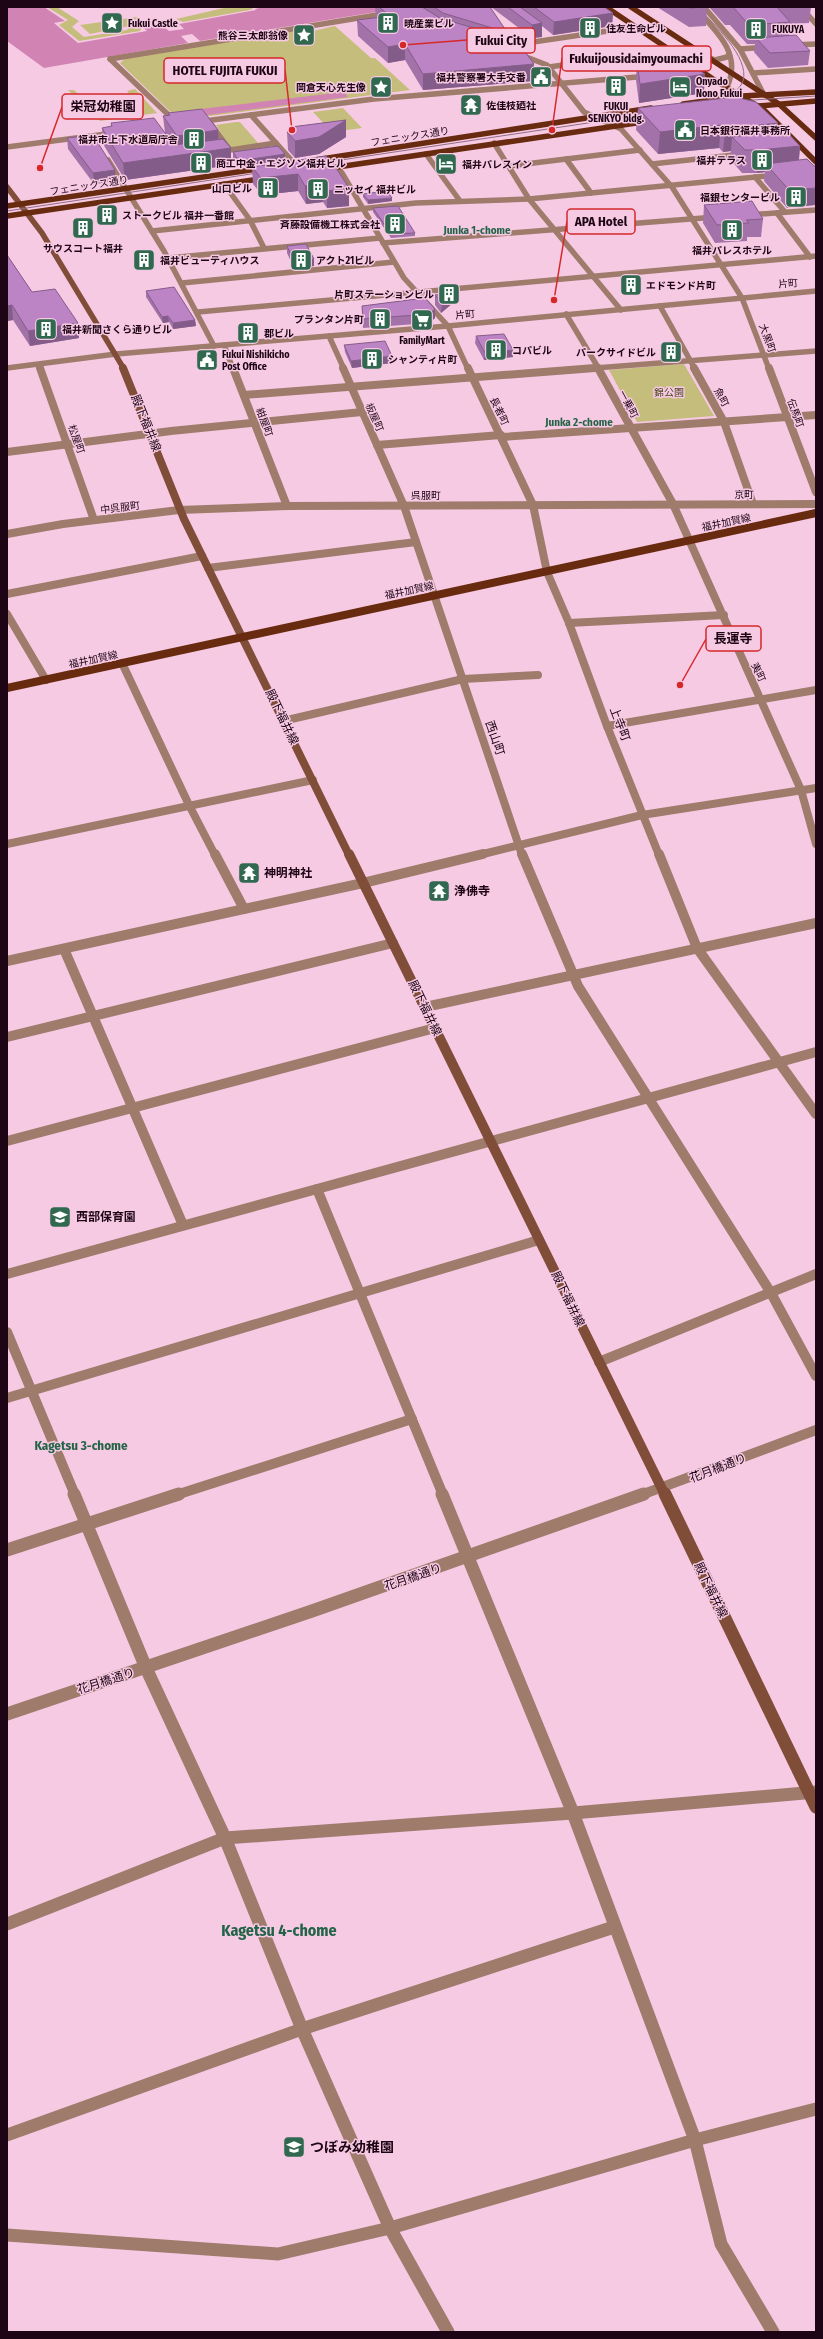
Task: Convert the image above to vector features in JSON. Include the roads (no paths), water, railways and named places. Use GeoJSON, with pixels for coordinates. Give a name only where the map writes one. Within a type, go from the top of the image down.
{"type":"FeatureCollection","features":[{"type":"Feature","properties":{"kind":"main road"},"geometry":{"type":"LineString","coordinates":[[606,7],[700,70],[758,105],[816,162]]}},
{"type":"Feature","properties":{"kind":"main road"},"geometry":{"type":"LineString","coordinates":[[631,7],[779,104],[816,138]]}},
{"type":"Feature","properties":{"kind":"main road"},"geometry":{"type":"LineString","coordinates":[[700,101],[718,95],[727,87]]}},
{"type":"Feature","properties":{"kind":"main road"},"geometry":{"type":"LineString","coordinates":[[679,104],[742,96],[816,92]]}},
{"type":"Feature","properties":{"kind":"main road"},"geometry":{"type":"LineString","coordinates":[[740,107],[816,101]]}},
{"type":"Feature","properties":{"kind":"main road","name":"フェニックス通り"},"geometry":{"type":"LineString","coordinates":[[309,163],[655,108]]}},
{"type":"Feature","properties":{"kind":"main road","name":"フェニックス通り"},"geometry":{"type":"LineString","coordinates":[[314,171],[654,120]]}},
{"type":"Feature","properties":{"kind":"main road"},"geometry":{"type":"LineString","coordinates":[[284,165],[294,163]]}},
{"type":"Feature","properties":{"kind":"main road","name":"フェニックス通り"},"geometry":{"type":"LineString","coordinates":[[7,206],[268,167]]}},
{"type":"Feature","properties":{"kind":"main road","name":"フェニックス通り"},"geometry":{"type":"LineString","coordinates":[[7,216],[277,176]]}},
{"type":"Feature","properties":{"kind":"main road","name":"殿下福井線"},"geometry":{"type":"LineString","coordinates":[[7,187],[28,213],[124,368],[179,510],[813,1793],[816,1807]]}},
{"type":"Feature","properties":{"kind":"main road","name":"福井加賀線"},"geometry":{"type":"LineString","coordinates":[[7,688],[434,595],[547,572],[816,512]]}},
{"type":"Feature","properties":{"kind":"street"},"geometry":{"type":"LineString","coordinates":[[694,7],[724,43],[729,54],[732,74],[727,87]]}},
{"type":"Feature","properties":{"kind":"street"},"geometry":{"type":"LineString","coordinates":[[704,7],[740,49],[754,73],[764,95]]}},
{"type":"Feature","properties":{"kind":"street"},"geometry":{"type":"LineString","coordinates":[[801,7],[816,24]]}},
{"type":"Feature","properties":{"kind":"street"},"geometry":{"type":"LineString","coordinates":[[178,124],[110,59],[392,13]]}},
{"type":"Feature","properties":{"kind":"street"},"geometry":{"type":"LineString","coordinates":[[635,27],[502,48],[532,58],[549,67],[669,50]]}},
{"type":"Feature","properties":{"kind":"street"},"geometry":{"type":"LineString","coordinates":[[546,34],[552,39]]}},
{"type":"Feature","properties":{"kind":"street"},"geometry":{"type":"LineString","coordinates":[[784,46],[816,44]]}},
{"type":"Feature","properties":{"kind":"street"},"geometry":{"type":"LineString","coordinates":[[740,49],[776,46]]}},
{"type":"Feature","properties":{"kind":"street"},"geometry":{"type":"LineString","coordinates":[[706,56],[720,59],[727,58],[729,54]]}},
{"type":"Feature","properties":{"kind":"street","name":"大黒町"},"geometry":{"type":"LineString","coordinates":[[549,67],[584,112],[621,130],[672,187],[742,298],[774,385]]}},
{"type":"Feature","properties":{"kind":"street"},"geometry":{"type":"LineString","coordinates":[[754,73],[816,69]]}},
{"type":"Feature","properties":{"kind":"street"},"geometry":{"type":"LineString","coordinates":[[689,72],[700,70]]}},
{"type":"Feature","properties":{"kind":"street"},"geometry":{"type":"LineString","coordinates":[[193,123],[374,99],[658,75]]}},
{"type":"Feature","properties":{"kind":"street"},"geometry":{"type":"LineString","coordinates":[[250,115],[294,163],[301,163]]}},
{"type":"Feature","properties":{"kind":"street"},"geometry":{"type":"LineString","coordinates":[[208,121],[230,150]]}},
{"type":"Feature","properties":{"kind":"street"},"geometry":{"type":"LineString","coordinates":[[170,126],[185,124]]}},
{"type":"Feature","properties":{"kind":"street"},"geometry":{"type":"LineString","coordinates":[[7,147],[124,132]]}},
{"type":"Feature","properties":{"kind":"street"},"geometry":{"type":"LineString","coordinates":[[93,136],[97,143]]}},
{"type":"Feature","properties":{"kind":"street"},"geometry":{"type":"LineString","coordinates":[[222,151],[276,143]]}},
{"type":"Feature","properties":{"kind":"street"},"geometry":{"type":"LineString","coordinates":[[494,144],[529,199],[621,310]]}},
{"type":"Feature","properties":{"kind":"street"},"geometry":{"type":"LineString","coordinates":[[795,148],[802,147]]}},
{"type":"Feature","properties":{"kind":"street"},"geometry":{"type":"LineString","coordinates":[[509,166],[640,150]]}},
{"type":"Feature","properties":{"kind":"street"},"geometry":{"type":"LineString","coordinates":[[652,164],[747,153]]}},
{"type":"Feature","properties":{"kind":"street"},"geometry":{"type":"LineString","coordinates":[[426,154],[460,202]]}},
{"type":"Feature","properties":{"kind":"street"},"geometry":{"type":"LineString","coordinates":[[105,156],[168,258],[198,312],[214,346]]}},
{"type":"Feature","properties":{"kind":"street"},"geometry":{"type":"LineString","coordinates":[[566,159],[591,193]]}},
{"type":"Feature","properties":{"kind":"street"},"geometry":{"type":"LineString","coordinates":[[309,163],[337,167]]}},
{"type":"Feature","properties":{"kind":"street","name":"長者町"},"geometry":{"type":"LineString","coordinates":[[337,167],[363,208],[394,262],[415,291],[448,326],[502,436],[533,505]]}},
{"type":"Feature","properties":{"kind":"street"},"geometry":{"type":"LineString","coordinates":[[152,231],[363,208],[529,199],[672,187],[787,174]]}},
{"type":"Feature","properties":{"kind":"street"},"geometry":{"type":"LineString","coordinates":[[755,177],[785,212]]}},
{"type":"Feature","properties":{"kind":"street"},"geometry":{"type":"LineString","coordinates":[[224,184],[250,220],[264,248]]}},
{"type":"Feature","properties":{"kind":"street"},"geometry":{"type":"LineString","coordinates":[[738,216],[816,210]]}},
{"type":"Feature","properties":{"kind":"street"},"geometry":{"type":"LineString","coordinates":[[777,213],[813,256]]}},
{"type":"Feature","properties":{"kind":"street"},"geometry":{"type":"LineString","coordinates":[[168,258],[264,248],[723,217]]}},
{"type":"Feature","properties":{"kind":"street"},"geometry":{"type":"LineString","coordinates":[[198,312],[415,291],[813,256]]}},
{"type":"Feature","properties":{"kind":"street"},"geometry":{"type":"LineString","coordinates":[[182,283],[394,262]]}},
{"type":"Feature","properties":{"kind":"street","name":"片町"},"geometry":{"type":"LineString","coordinates":[[7,368],[40,365],[116,354],[448,326],[816,290]]}},
{"type":"Feature","properties":{"kind":"street","name":"魚町"},"geometry":{"type":"LineString","coordinates":[[660,306],[724,422],[754,504]]}},
{"type":"Feature","properties":{"kind":"street","name":"一乗町"},"geometry":{"type":"LineString","coordinates":[[566,314],[598,368],[673,504],[689,540]]}},
{"type":"Feature","properties":{"kind":"street","name":"板屋町"},"geometry":{"type":"LineString","coordinates":[[329,336],[404,506]]}},
{"type":"Feature","properties":{"kind":"street","name":"紺屋町"},"geometry":{"type":"LineString","coordinates":[[224,345],[287,506]]}},
{"type":"Feature","properties":{"kind":"street"},"geometry":{"type":"LineString","coordinates":[[244,395],[816,351]]}},
{"type":"Feature","properties":{"kind":"street","name":"松屋町"},"geometry":{"type":"LineString","coordinates":[[40,365],[94,520]]}},
{"type":"Feature","properties":{"kind":"street","name":"伝馬町"},"geometry":{"type":"LineString","coordinates":[[774,385],[816,492]]}},
{"type":"Feature","properties":{"kind":"street"},"geometry":{"type":"LineString","coordinates":[[7,452],[254,422],[362,412]]}},
{"type":"Feature","properties":{"kind":"street"},"geometry":{"type":"LineString","coordinates":[[377,445],[816,415]]}},
{"type":"Feature","properties":{"kind":"street","name":"京町"},"geometry":{"type":"LineString","coordinates":[[673,504],[816,504]]}},
{"type":"Feature","properties":{"kind":"street","name":"呉服町"},"geometry":{"type":"LineString","coordinates":[[179,510],[287,506],[673,504]]}},
{"type":"Feature","properties":{"kind":"street","name":"上寺町"},"geometry":{"type":"LineString","coordinates":[[533,505],[547,572],[569,622],[642,814],[697,948],[816,1114]]}},
{"type":"Feature","properties":{"kind":"street","name":"西山町"},"geometry":{"type":"LineString","coordinates":[[404,506],[518,845],[575,974],[578,986],[771,1293],[816,1376]]}},
{"type":"Feature","properties":{"kind":"street","name":"中呉服町"},"geometry":{"type":"LineString","coordinates":[[7,534],[63,524],[179,510]]}},
{"type":"Feature","properties":{"kind":"street","name":"夷町"},"geometry":{"type":"LineString","coordinates":[[689,540],[724,615],[744,666],[761,700],[801,790],[816,844]]}},
{"type":"Feature","properties":{"kind":"street"},"geometry":{"type":"LineString","coordinates":[[208,568],[416,542]]}},
{"type":"Feature","properties":{"kind":"street"},"geometry":{"type":"LineString","coordinates":[[7,594],[202,556]]}},
{"type":"Feature","properties":{"kind":"street"},"geometry":{"type":"LineString","coordinates":[[7,614],[46,680]]}},
{"type":"Feature","properties":{"kind":"street"},"geometry":{"type":"LineString","coordinates":[[569,622],[724,615]]}},
{"type":"Feature","properties":{"kind":"street"},"geometry":{"type":"LineString","coordinates":[[122,663],[189,805],[244,909]]}},
{"type":"Feature","properties":{"kind":"street"},"geometry":{"type":"LineString","coordinates":[[284,721],[463,679],[538,675]]}},
{"type":"Feature","properties":{"kind":"street"},"geometry":{"type":"LineString","coordinates":[[608,726],[816,690]]}},
{"type":"Feature","properties":{"kind":"street"},"geometry":{"type":"LineString","coordinates":[[7,844],[313,780]]}},
{"type":"Feature","properties":{"kind":"street"},"geometry":{"type":"LineString","coordinates":[[7,962],[363,883],[642,814],[816,788]]}},
{"type":"Feature","properties":{"kind":"street"},"geometry":{"type":"LineString","coordinates":[[425,1007],[816,923]]}},
{"type":"Feature","properties":{"kind":"street"},"geometry":{"type":"LineString","coordinates":[[7,1037],[393,943]]}},
{"type":"Feature","properties":{"kind":"street"},"geometry":{"type":"LineString","coordinates":[[64,949],[183,1225]]}},
{"type":"Feature","properties":{"kind":"street"},"geometry":{"type":"LineString","coordinates":[[7,1142],[435,1028]]}},
{"type":"Feature","properties":{"kind":"street"},"geometry":{"type":"LineString","coordinates":[[7,1274],[816,1052]]}},
{"type":"Feature","properties":{"kind":"street"},"geometry":{"type":"LineString","coordinates":[[317,1189],[573,1813],[614,1927],[695,2140],[721,2244],[774,2332]]}},
{"type":"Feature","properties":{"kind":"street"},"geometry":{"type":"LineString","coordinates":[[7,1398],[539,1240]]}},
{"type":"Feature","properties":{"kind":"street"},"geometry":{"type":"LineString","coordinates":[[599,1362],[816,1274]]}},
{"type":"Feature","properties":{"kind":"street"},"geometry":{"type":"LineString","coordinates":[[7,1332],[146,1668],[225,1838],[302,2029],[390,2228],[448,2332]]}},
{"type":"Feature","properties":{"kind":"street"},"geometry":{"type":"LineString","coordinates":[[7,1550],[412,1419]]}},
{"type":"Feature","properties":{"kind":"street","name":"花月橋通り"},"geometry":{"type":"LineString","coordinates":[[7,1714],[469,1558],[662,1489],[816,1430]]}},
{"type":"Feature","properties":{"kind":"street"},"geometry":{"type":"LineString","coordinates":[[7,1924],[225,1838],[573,1813],[813,1793]]}},
{"type":"Feature","properties":{"kind":"street"},"geometry":{"type":"LineString","coordinates":[[7,2135],[302,2029],[614,1927]]}},
{"type":"Feature","properties":{"kind":"street"},"geometry":{"type":"LineString","coordinates":[[7,2235],[12,2234],[278,2254],[390,2228],[695,2140],[816,2109]]}},
{"type":"Feature","properties":{"kind":"tram line"},"geometry":{"type":"LineString","coordinates":[[698,7],[729,41],[741,62],[744,72],[743,81],[739,88],[732,94],[717,102]]}},
{"type":"Feature","properties":{"kind":"tram line"},"geometry":{"type":"LineString","coordinates":[[737,101],[816,96]]}},
{"type":"Feature","properties":{"kind":"tram line"},"geometry":{"type":"LineString","coordinates":[[321,163],[648,114]]}},
{"type":"Feature","properties":{"kind":"tram line"},"geometry":{"type":"LineString","coordinates":[[7,211],[264,172]]}},
{"type":"Feature","properties":{"kind":"place","name":"Fukui Castle"},"geometry":{"type":"Point","coordinates":[112,23]}},
{"type":"Feature","properties":{"kind":"place","name":"暁産業ビル"},"geometry":{"type":"Point","coordinates":[388,23]}},
{"type":"Feature","properties":{"kind":"place","name":"住友生命ビル"},"geometry":{"type":"Point","coordinates":[590,28]}},
{"type":"Feature","properties":{"kind":"place","name":"FUKUYA"},"geometry":{"type":"Point","coordinates":[756,29]}},
{"type":"Feature","properties":{"kind":"place","name":"熊谷三太郎翁像"},"geometry":{"type":"Point","coordinates":[304,35]}},
{"type":"Feature","properties":{"kind":"place","name":"Fukui City"},"geometry":{"type":"Point","coordinates":[403,45]}},
{"type":"Feature","properties":{"kind":"place","name":"福井警察署大手交番"},"geometry":{"type":"Point","coordinates":[541,77]}},
{"type":"Feature","properties":{"kind":"place","name":"FUKUI SENKYO bldg."},"geometry":{"type":"Point","coordinates":[616,86]}},
{"type":"Feature","properties":{"kind":"place","name":"岡倉天心先生像"},"geometry":{"type":"Point","coordinates":[381,87]}},
{"type":"Feature","properties":{"kind":"place","name":"Onyado Nono Fukui"},"geometry":{"type":"Point","coordinates":[680,87]}},
{"type":"Feature","properties":{"kind":"place","name":"佐佳枝廼社"},"geometry":{"type":"Point","coordinates":[471,105]}},
{"type":"Feature","properties":{"kind":"place","name":"HOTEL FUJITA FUKUI"},"geometry":{"type":"Point","coordinates":[292,130]}},
{"type":"Feature","properties":{"kind":"place","name":"Fukuijousidaimyoumachi"},"geometry":{"type":"Point","coordinates":[552,130]}},
{"type":"Feature","properties":{"kind":"place","name":"日本銀行福井事務所"},"geometry":{"type":"Point","coordinates":[685,130]}},
{"type":"Feature","properties":{"kind":"place","name":"福井市上下水道局庁舎"},"geometry":{"type":"Point","coordinates":[194,139]}},
{"type":"Feature","properties":{"kind":"place","name":"福井テラス"},"geometry":{"type":"Point","coordinates":[762,160]}},
{"type":"Feature","properties":{"kind":"place","name":"商工中金・エジソン福井ビル"},"geometry":{"type":"Point","coordinates":[201,163]}},
{"type":"Feature","properties":{"kind":"place","name":"福井パレスイン"},"geometry":{"type":"Point","coordinates":[446,164]}},
{"type":"Feature","properties":{"kind":"place","name":"栄冠幼稚園"},"geometry":{"type":"Point","coordinates":[40,168]}},
{"type":"Feature","properties":{"kind":"place","name":"山口ビル"},"geometry":{"type":"Point","coordinates":[268,188]}},
{"type":"Feature","properties":{"kind":"place","name":"ニッセイ 福井ビル"},"geometry":{"type":"Point","coordinates":[318,189]}},
{"type":"Feature","properties":{"kind":"place","name":"福銀センタービル"},"geometry":{"type":"Point","coordinates":[796,197]}},
{"type":"Feature","properties":{"kind":"place","name":"ストークビル 福井一番館"},"geometry":{"type":"Point","coordinates":[107,215]}},
{"type":"Feature","properties":{"kind":"place","name":"斉藤設備機工株式会社"},"geometry":{"type":"Point","coordinates":[395,224]}},
{"type":"Feature","properties":{"kind":"place","name":"サウスコート福井"},"geometry":{"type":"Point","coordinates":[83,228]}},
{"type":"Feature","properties":{"kind":"place","name":"福井パレスホテル"},"geometry":{"type":"Point","coordinates":[732,230]}},
{"type":"Feature","properties":{"kind":"place","name":"福井ビューティハウス"},"geometry":{"type":"Point","coordinates":[144,260]}},
{"type":"Feature","properties":{"kind":"place","name":"アクト21ビル"},"geometry":{"type":"Point","coordinates":[301,260]}},
{"type":"Feature","properties":{"kind":"place","name":"エドモンド片町"},"geometry":{"type":"Point","coordinates":[631,285]}},
{"type":"Feature","properties":{"kind":"place","name":"片町ステーションビル"},"geometry":{"type":"Point","coordinates":[449,294]}},
{"type":"Feature","properties":{"kind":"place","name":"APA Hotel"},"geometry":{"type":"Point","coordinates":[554,300]}},
{"type":"Feature","properties":{"kind":"place","name":"プランタン片町"},"geometry":{"type":"Point","coordinates":[380,319]}},
{"type":"Feature","properties":{"kind":"place","name":"FamilyMart"},"geometry":{"type":"Point","coordinates":[422,320]}},
{"type":"Feature","properties":{"kind":"place","name":"福井新聞さくら通りビル"},"geometry":{"type":"Point","coordinates":[46,329]}},
{"type":"Feature","properties":{"kind":"place","name":"郡ビル"},"geometry":{"type":"Point","coordinates":[248,333]}},
{"type":"Feature","properties":{"kind":"place","name":"コパビル"},"geometry":{"type":"Point","coordinates":[496,350]}},
{"type":"Feature","properties":{"kind":"place","name":"パークサイドビル"},"geometry":{"type":"Point","coordinates":[671,352]}},
{"type":"Feature","properties":{"kind":"place","name":"シャンティ片町"},"geometry":{"type":"Point","coordinates":[372,359]}},
{"type":"Feature","properties":{"kind":"place","name":"Fukui Nishikicho Post Office"},"geometry":{"type":"Point","coordinates":[207,360]}},
{"type":"Feature","properties":{"kind":"place","name":"長運寺"},"geometry":{"type":"Point","coordinates":[680,685]}},
{"type":"Feature","properties":{"kind":"place","name":"神明神社"},"geometry":{"type":"Point","coordinates":[249,873]}},
{"type":"Feature","properties":{"kind":"place","name":"浄佛寺"},"geometry":{"type":"Point","coordinates":[439,891]}},
{"type":"Feature","properties":{"kind":"place","name":"西部保育園"},"geometry":{"type":"Point","coordinates":[60,1217]}},
{"type":"Feature","properties":{"kind":"place","name":"つぼみ幼稚園"},"geometry":{"type":"Point","coordinates":[294,2147]}},
{"type":"Feature","properties":{"kind":"district","name":"Junka 1-chome"},"geometry":{"type":"Point","coordinates":[477,230]}},
{"type":"Feature","properties":{"kind":"district","name":"Junka 2-chome"},"geometry":{"type":"Point","coordinates":[579,422]}},
{"type":"Feature","properties":{"kind":"district","name":"Kagetsu 3-chome"},"geometry":{"type":"Point","coordinates":[81,1445]}},
{"type":"Feature","properties":{"kind":"district","name":"Kagetsu 4-chome"},"geometry":{"type":"Point","coordinates":[279,1930]}},
{"type":"Feature","properties":{"kind":"park label","name":"錦公園"},"geometry":{"type":"Point","coordinates":[669,392]}}]}
